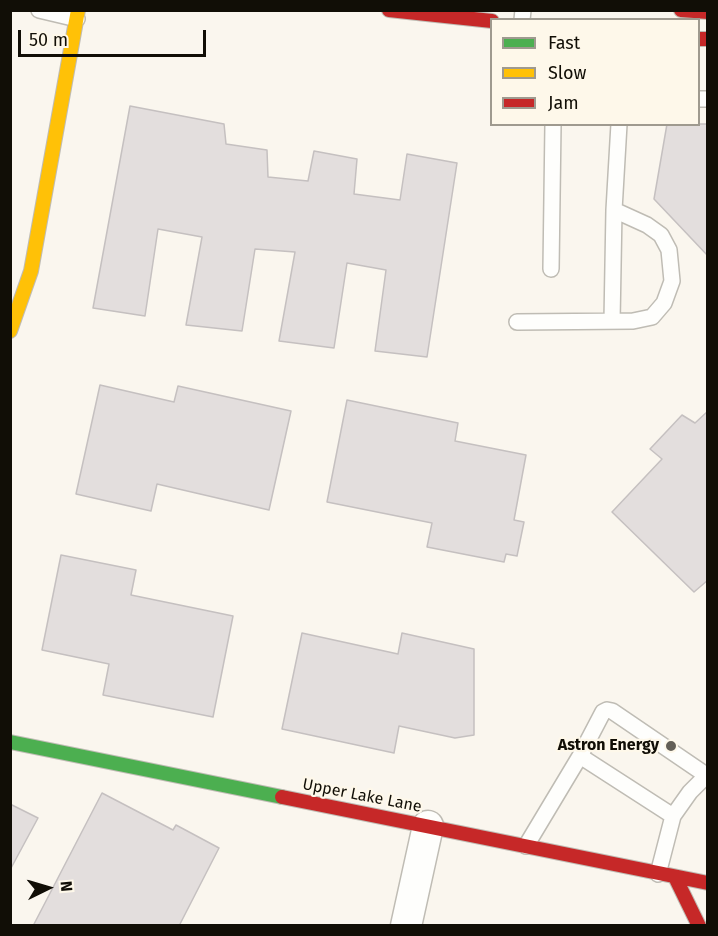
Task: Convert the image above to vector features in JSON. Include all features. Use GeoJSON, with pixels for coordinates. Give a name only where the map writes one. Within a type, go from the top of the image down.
{"type":"FeatureCollection","features":[{"type":"Feature","properties":{"kind":"street"},"geometry":{"type":"LineString","coordinates":[[389,10],[490,21]]}},
{"type":"Feature","properties":{"kind":"street"},"geometry":{"type":"LineString","coordinates":[[681,10],[708,12]]}},
{"type":"Feature","properties":{"kind":"street"},"geometry":{"type":"LineString","coordinates":[[10,331],[31,271],[78,15]]}},
{"type":"Feature","properties":{"kind":"street","name":"Upper Lake Lane"},"geometry":{"type":"LineString","coordinates":[[10,742],[708,883]]}},
{"type":"Feature","properties":{"kind":"street"},"geometry":{"type":"LineString","coordinates":[[406,926],[428,826]]}},
{"type":"Feature","properties":{"kind":"street"},"geometry":{"type":"LineString","coordinates":[[675,877],[699,926]]}},
{"type":"Feature","properties":{"kind":"lane"},"geometry":{"type":"LineString","coordinates":[[39,10],[78,15]]}},
{"type":"Feature","properties":{"kind":"lane"},"geometry":{"type":"LineString","coordinates":[[551,269],[553,126]]}},
{"type":"Feature","properties":{"kind":"lane"},"geometry":{"type":"LineString","coordinates":[[612,321],[614,210],[619,126]]}},
{"type":"Feature","properties":{"kind":"lane"},"geometry":{"type":"LineString","coordinates":[[517,322],[633,321],[652,317],[664,303],[672,281],[669,250],[661,235],[647,225],[614,210]]}},
{"type":"Feature","properties":{"kind":"lane"},"geometry":{"type":"LineString","coordinates":[[526,846],[580,756],[603,712],[610,710],[707,775],[690,792],[673,816],[658,874]]}},
{"type":"Feature","properties":{"kind":"lane"},"geometry":{"type":"LineString","coordinates":[[580,756],[673,816]]}},
{"type":"Feature","properties":{"kind":"building"},"geometry":{"type":"Polygon","coordinates":[[[130,106],[224,124],[226,144],[267,150],[268,177],[308,181],[314,151],[357,159],[354,194],[400,200],[407,154],[457,163],[427,357],[375,351],[386,270],[347,263],[334,348],[279,341],[295,252],[255,249],[242,331],[186,325],[202,237],[158,229],[145,316],[93,308],[130,106]]]}},
{"type":"Feature","properties":{"kind":"building"},"geometry":{"type":"Polygon","coordinates":[[[708,124],[708,256],[654,199],[667,126],[708,124]]]}},
{"type":"Feature","properties":{"kind":"building"},"geometry":{"type":"Polygon","coordinates":[[[100,385],[174,402],[178,386],[291,411],[269,510],[157,484],[151,511],[76,494],[100,385]]]}},
{"type":"Feature","properties":{"kind":"building"},"geometry":{"type":"Polygon","coordinates":[[[347,400],[458,423],[455,441],[526,455],[514,520],[524,522],[517,556],[506,554],[504,562],[427,547],[432,523],[327,502],[347,400]]]}},
{"type":"Feature","properties":{"kind":"building"},"geometry":{"type":"Polygon","coordinates":[[[708,411],[708,580],[694,592],[612,512],[662,459],[650,449],[682,415],[695,423],[708,411]]]}},
{"type":"Feature","properties":{"kind":"building"},"geometry":{"type":"Polygon","coordinates":[[[61,555],[136,570],[131,595],[233,616],[213,717],[103,695],[109,664],[42,650],[61,555]]]}},
{"type":"Feature","properties":{"kind":"building"},"geometry":{"type":"Polygon","coordinates":[[[302,633],[398,654],[402,633],[474,649],[474,735],[455,738],[399,726],[394,753],[282,729],[302,633]]]}},
{"type":"Feature","properties":{"kind":"building"},"geometry":{"type":"Polygon","coordinates":[[[102,793],[173,830],[176,825],[219,848],[179,926],[33,926],[102,793]]]}},
{"type":"Feature","properties":{"kind":"building"},"geometry":{"type":"Polygon","coordinates":[[[10,804],[38,818],[10,870],[10,804]]]}},
{"type":"Feature","properties":{"kind":"traffic: fast"},"geometry":{"type":"LineString","coordinates":[[10,742],[282,797]]}},
{"type":"Feature","properties":{"kind":"traffic: slow"},"geometry":{"type":"LineString","coordinates":[[10,331],[31,271],[78,10]]}},
{"type":"Feature","properties":{"kind":"traffic: jam"},"geometry":{"type":"LineString","coordinates":[[389,10],[490,21]]}},
{"type":"Feature","properties":{"kind":"traffic: jam"},"geometry":{"type":"LineString","coordinates":[[681,10],[708,12]]}},
{"type":"Feature","properties":{"kind":"traffic: jam"},"geometry":{"type":"LineString","coordinates":[[700,39],[708,39]]}},
{"type":"Feature","properties":{"kind":"traffic: jam"},"geometry":{"type":"LineString","coordinates":[[282,797],[708,883]]}},
{"type":"Feature","properties":{"kind":"traffic: jam"},"geometry":{"type":"LineString","coordinates":[[675,877],[699,926]]}},
{"type":"Feature","properties":{"kind":"place","name":"Astron Energy"},"geometry":{"type":"Point","coordinates":[671,746]}}]}
